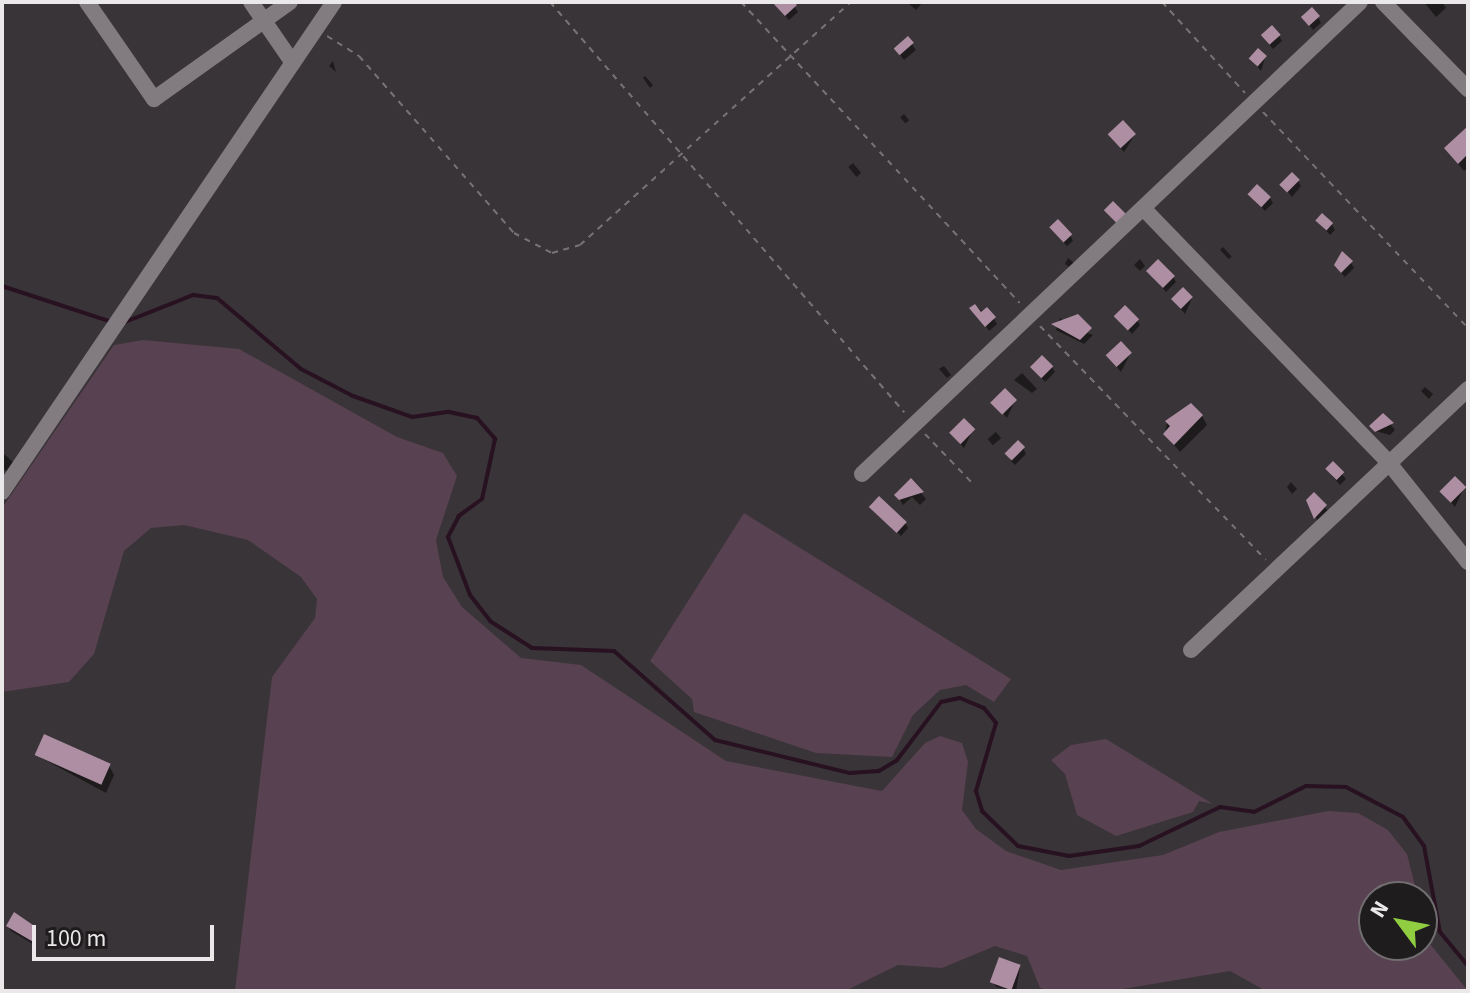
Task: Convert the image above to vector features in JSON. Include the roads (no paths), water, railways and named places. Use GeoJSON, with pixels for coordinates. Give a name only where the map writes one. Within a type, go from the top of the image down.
{"type":"FeatureCollection","features":[{"type":"Feature","properties":{"kind":"street"},"geometry":{"type":"LineString","coordinates":[[87,2],[154,99],[290,2]]}},
{"type":"Feature","properties":{"kind":"street"},"geometry":{"type":"LineString","coordinates":[[251,2],[293,63]]}},
{"type":"Feature","properties":{"kind":"street"},"geometry":{"type":"LineString","coordinates":[[2,492],[334,2]]}},
{"type":"Feature","properties":{"kind":"street"},"geometry":{"type":"LineString","coordinates":[[862,474],[1360,2]]}},
{"type":"Feature","properties":{"kind":"street"},"geometry":{"type":"LineString","coordinates":[[1383,2],[1468,89]]}},
{"type":"Feature","properties":{"kind":"street"},"geometry":{"type":"LineString","coordinates":[[1143,208],[1389,463],[1468,562]]}},
{"type":"Feature","properties":{"kind":"street"},"geometry":{"type":"LineString","coordinates":[[1191,650],[1468,389]]}},
{"type":"Feature","properties":{"kind":"waterway"},"geometry":{"type":"LineString","coordinates":[[2,286],[112,322]]}},
{"type":"Feature","properties":{"kind":"waterway"},"geometry":{"type":"LineString","coordinates":[[120,324],[193,295],[217,298],[301,369],[353,396],[412,417],[449,412],[477,418],[495,439],[482,499],[459,516],[448,537],[470,595],[490,621],[532,648],[614,651],[715,740],[849,773],[879,771],[897,760],[941,702],[960,698],[984,708],[996,723],[976,791],[982,811],[1018,846],[1069,856],[1139,846],[1220,807],[1254,812],[1306,786],[1346,787],[1403,817],[1424,846],[1440,932],[1468,966]]}}]}
